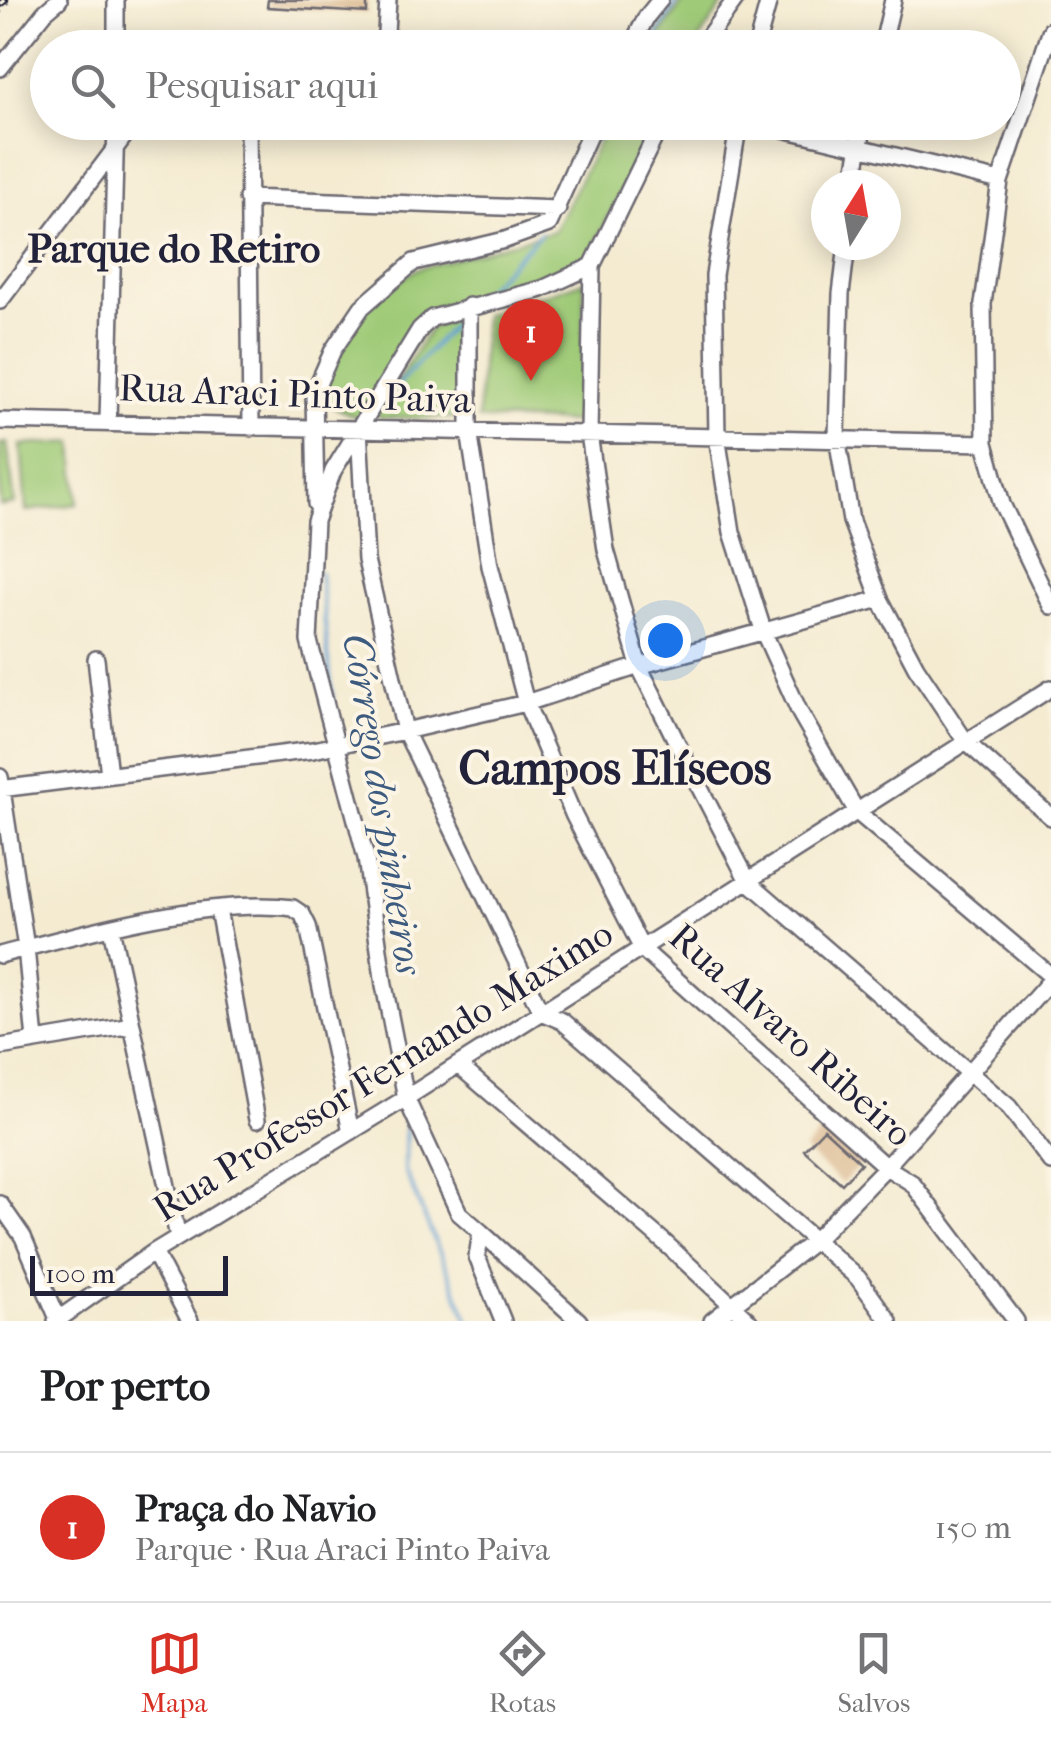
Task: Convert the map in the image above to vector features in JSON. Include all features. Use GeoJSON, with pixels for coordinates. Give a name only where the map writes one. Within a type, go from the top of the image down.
{"type":"FeatureCollection","features":[{"type":"Feature","properties":{"kind":"street"},"geometry":{"type":"LineString","coordinates":[[31,30],[59,0]]}},
{"type":"Feature","properties":{"kind":"street"},"geometry":{"type":"LineString","coordinates":[[116,0],[116,30]]}},
{"type":"Feature","properties":{"kind":"street"},"geometry":{"type":"LineString","coordinates":[[386,30],[388,0]]}},
{"type":"Feature","properties":{"kind":"street"},"geometry":{"type":"LineString","coordinates":[[641,30],[660,0]]}},
{"type":"Feature","properties":{"kind":"street"},"geometry":{"type":"LineString","coordinates":[[713,30],[735,0]]}},
{"type":"Feature","properties":{"kind":"street"},"geometry":{"type":"LineString","coordinates":[[761,30],[769,0]]}},
{"type":"Feature","properties":{"kind":"street"},"geometry":{"type":"LineString","coordinates":[[886,30],[893,0]]}},
{"type":"Feature","properties":{"kind":"street"},"geometry":{"type":"LineString","coordinates":[[1021,119],[1051,30]]}},
{"type":"Feature","properties":{"kind":"street"},"geometry":{"type":"LineString","coordinates":[[0,68],[30,31]]}},
{"type":"Feature","properties":{"kind":"street"},"geometry":{"type":"LineString","coordinates":[[108,421],[116,140]]}},
{"type":"Feature","properties":{"kind":"street"},"geometry":{"type":"LineString","coordinates":[[0,301],[122,140]]}},
{"type":"Feature","properties":{"kind":"street"},"geometry":{"type":"LineString","coordinates":[[248,140],[251,428]]}},
{"type":"Feature","properties":{"kind":"street"},"geometry":{"type":"LineString","coordinates":[[579,1321],[459,1213],[406,1098],[366,858],[308,641],[315,521],[314,393],[333,350],[362,307],[414,262],[505,240],[550,224],[587,140]]}},
{"type":"Feature","properties":{"kind":"street"},"geometry":{"type":"LineString","coordinates":[[653,140],[592,266],[589,434],[606,550],[639,666],[748,881],[1010,1107],[1051,1162]]}},
{"type":"Feature","properties":{"kind":"street"},"geometry":{"type":"LineString","coordinates":[[712,1321],[814,1242],[886,1167],[1051,978],[857,812],[800,713],[764,633],[732,532],[717,436],[714,275],[736,140]]}},
{"type":"Feature","properties":{"kind":"street"},"geometry":{"type":"LineString","coordinates":[[832,140],[1000,181]]}},
{"type":"Feature","properties":{"kind":"street"},"geometry":{"type":"LineString","coordinates":[[856,170],[860,140]]}},
{"type":"Feature","properties":{"kind":"street"},"geometry":{"type":"LineString","coordinates":[[1014,140],[1000,181],[983,304],[985,442],[1002,504],[1051,606]]}},
{"type":"Feature","properties":{"kind":"street"},"geometry":{"type":"LineString","coordinates":[[247,198],[558,208]]}},
{"type":"Feature","properties":{"kind":"street"},"geometry":{"type":"LineString","coordinates":[[844,260],[837,438],[851,521],[880,599],[916,667],[966,742],[1051,817]]}},
{"type":"Feature","properties":{"kind":"street"},"geometry":{"type":"LineString","coordinates":[[315,521],[337,460],[420,329],[432,318],[542,289],[592,266]]}},
{"type":"Feature","properties":{"kind":"street","name":"Rua Alvaro Ribeiro"},"geometry":{"type":"LineString","coordinates":[[469,306],[469,431],[490,566],[526,703],[574,816],[642,948],[886,1167],[912,1183],[1016,1321]]}},
{"type":"Feature","properties":{"kind":"street","name":"Rua Araci Pinto Paiva"},"geometry":{"type":"LineString","coordinates":[[0,421],[985,442]]}},
{"type":"Feature","properties":{"kind":"street"},"geometry":{"type":"LineString","coordinates":[[359,428],[366,560],[405,731],[542,1012],[562,1021],[858,1278],[888,1321]]}},
{"type":"Feature","properties":{"kind":"street"},"geometry":{"type":"LineString","coordinates":[[36,1040],[0,785],[312,750],[405,731],[526,703],[639,666],[880,599]]}},
{"type":"Feature","properties":{"kind":"street"},"geometry":{"type":"LineString","coordinates":[[96,658],[109,775]]}},
{"type":"Feature","properties":{"kind":"street","name":"Rua Professor Fernando Maximo"},"geometry":{"type":"LineString","coordinates":[[58,1321],[154,1252],[458,1066],[1051,688]]}},
{"type":"Feature","properties":{"kind":"street"},"geometry":{"type":"LineString","coordinates":[[0,955],[111,928],[218,909],[293,908],[302,914],[308,926],[351,1132]]}},
{"type":"Feature","properties":{"kind":"street"},"geometry":{"type":"LineString","coordinates":[[218,909],[257,1120]]}},
{"type":"Feature","properties":{"kind":"street"},"geometry":{"type":"LineString","coordinates":[[111,928],[178,1237]]}},
{"type":"Feature","properties":{"kind":"street"},"geometry":{"type":"LineString","coordinates":[[0,1047],[132,1025]]}},
{"type":"Feature","properties":{"kind":"street"},"geometry":{"type":"LineString","coordinates":[[458,1066],[749,1321]]}},
{"type":"Feature","properties":{"kind":"street"},"geometry":{"type":"LineString","coordinates":[[0,1204],[24,1238],[58,1321]]}},
{"type":"Feature","properties":{"kind":"street"},"geometry":{"type":"LineString","coordinates":[[480,1232],[477,1257],[503,1321]]}},
{"type":"Feature","properties":{"kind":"street"},"geometry":{"type":"LineString","coordinates":[[154,1252],[190,1321]]}},
{"type":"Feature","properties":{"kind":"path"},"geometry":{"type":"LineString","coordinates":[[0,13],[11,0]]}},
{"type":"Feature","properties":{"kind":"green space"},"geometry":{"type":"Polygon","coordinates":[[[684,0],[726,0],[706,30],[663,30],[684,0]]]}},
{"type":"Feature","properties":{"kind":"green space"},"geometry":{"type":"Polygon","coordinates":[[[600,140],[647,140],[587,261],[502,296],[440,309],[358,418],[320,400],[335,347],[362,307],[417,269],[554,231],[600,140]]]}},
{"type":"Feature","properties":{"kind":"green space"},"geometry":{"type":"Polygon","coordinates":[[[584,281],[582,422],[478,419],[484,315],[584,281]]]}},
{"type":"Feature","properties":{"kind":"green space"},"geometry":{"type":"Polygon","coordinates":[[[462,314],[462,418],[380,418],[377,412],[431,328],[462,314]]]}},
{"type":"Feature","properties":{"kind":"green space"},"geometry":{"type":"Polygon","coordinates":[[[74,442],[78,504],[26,511],[21,445],[74,442]]]}},
{"type":"Feature","properties":{"kind":"green space"},"geometry":{"type":"Polygon","coordinates":[[[7,443],[15,504],[0,506],[0,444],[7,443]]]}},
{"type":"Feature","properties":{"kind":"building"},"geometry":{"type":"Polygon","coordinates":[[[268,0],[367,0],[367,13],[267,7],[268,0]]]}},
{"type":"Feature","properties":{"kind":"building"},"geometry":{"type":"Polygon","coordinates":[[[824,1129],[861,1163],[842,1184],[804,1150],[824,1129]]]}},
{"type":"Feature","properties":{"kind":"waterway","name":"Córrego dos pinheiros"},"geometry":{"type":"LineString","coordinates":[[659,30],[678,0]]}},
{"type":"Feature","properties":{"kind":"waterway","name":"Córrego dos pinheiros"},"geometry":{"type":"LineString","coordinates":[[474,301],[541,233]]}},
{"type":"Feature","properties":{"kind":"waterway","name":"Córrego dos pinheiros"},"geometry":{"type":"LineString","coordinates":[[387,397],[461,316]]}},
{"type":"Feature","properties":{"kind":"waterway","name":"Córrego dos pinheiros"},"geometry":{"type":"LineString","coordinates":[[320,572],[333,706]]}},
{"type":"Feature","properties":{"kind":"waterway","name":"Córrego dos pinheiros"},"geometry":{"type":"LineString","coordinates":[[406,1114],[405,1171],[469,1321]]}},
{"type":"Feature","properties":{"kind":"railway"},"geometry":{"type":"LineString","coordinates":[[0,4],[5,0]]}},
{"type":"Feature","properties":{"kind":"place","name":"Praça do Navio"},"geometry":{"type":"Point","coordinates":[531,381]}},
{"type":"Feature","properties":{"kind":"district","name":"Parque do Retiro"},"geometry":{"type":"Point","coordinates":[174,249]}},
{"type":"Feature","properties":{"kind":"district","name":"Campos Elíseos"},"geometry":{"type":"Point","coordinates":[615,768]}}]}
